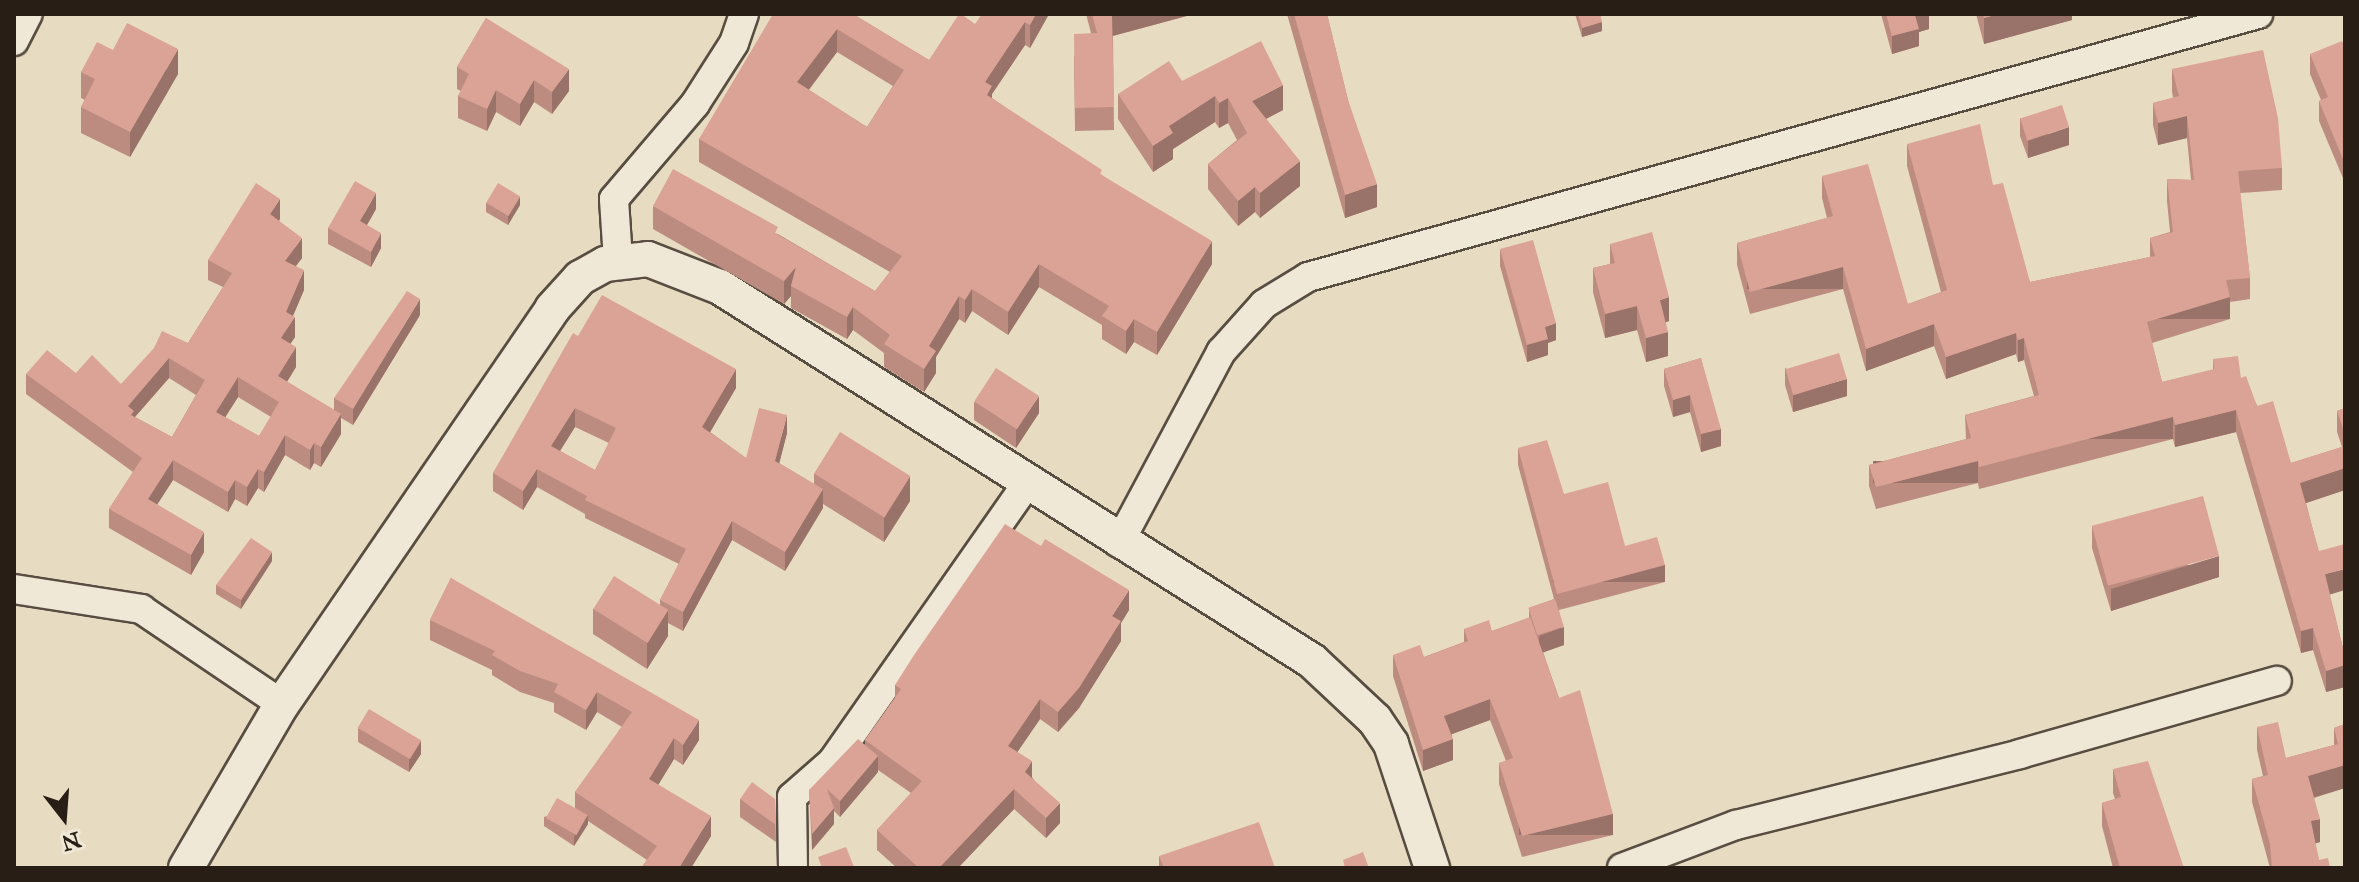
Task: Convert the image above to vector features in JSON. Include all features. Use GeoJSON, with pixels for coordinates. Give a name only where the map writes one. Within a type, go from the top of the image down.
{"type":"FeatureCollection","features":[{"type":"Feature","properties":{"kind":"street"},"geometry":{"type":"LineString","coordinates":[[14,41],[28,14]]}},
{"type":"Feature","properties":{"kind":"street"},"geometry":{"type":"LineString","coordinates":[[618,260],[614,199],[695,104],[734,43],[744,14]]}},
{"type":"Feature","properties":{"kind":"street"},"geometry":{"type":"LineString","coordinates":[[1119,543],[1221,352],[1264,304],[1308,277],[2258,14]]}},
{"type":"Feature","properties":{"kind":"street"},"geometry":{"type":"LineString","coordinates":[[186,868],[282,704],[552,309],[580,278],[618,260],[648,259],[720,287],[1119,543],[1312,661],[1375,720],[1405,780],[1432,868]]}},
{"type":"Feature","properties":{"kind":"street"},"geometry":{"type":"LineString","coordinates":[[793,868],[792,797],[832,762],[1027,483]]}},
{"type":"Feature","properties":{"kind":"street"},"geometry":{"type":"LineString","coordinates":[[14,589],[141,609],[282,704]]}},
{"type":"Feature","properties":{"kind":"street"},"geometry":{"type":"LineString","coordinates":[[1622,868],[1736,825],[2020,754],[2277,681]]}},
{"type":"Feature","properties":{"kind":"building"},"geometry":{"type":"Polygon","coordinates":[[[773,14],[853,14],[929,60],[959,14],[975,24],[982,14],[1036,14],[1030,25],[1025,22],[985,82],[992,86],[987,95],[1102,170],[1100,174],[1212,241],[1157,332],[1134,319],[1126,331],[1102,316],[1109,306],[1039,264],[1008,312],[972,289],[965,300],[959,296],[929,346],[936,351],[924,369],[884,344],[890,335],[853,307],[847,317],[791,286],[796,267],[784,281],[653,206],[673,169],[778,227],[775,233],[875,291],[902,256],[699,139],[773,14]],[[837,29],[797,82],[867,127],[904,70],[837,29]]]}},
{"type":"Feature","properties":{"kind":"building"},"geometry":{"type":"Polygon","coordinates":[[[1092,14],[1112,14],[1114,107],[1075,108],[1074,34],[1097,33],[1092,14]]]}},
{"type":"Feature","properties":{"kind":"building"},"geometry":{"type":"Polygon","coordinates":[[[1294,14],[1327,14],[1348,100],[1377,184],[1345,195],[1294,14]]]}},
{"type":"Feature","properties":{"kind":"building"},"geometry":{"type":"Polygon","coordinates":[[[1578,14],[1600,14],[1602,22],[1582,28],[1578,14]]]}},
{"type":"Feature","properties":{"kind":"building"},"geometry":{"type":"Polygon","coordinates":[[[1886,14],[1921,14],[1915,15],[1919,29],[1892,36],[1886,14]]]}},
{"type":"Feature","properties":{"kind":"building"},"geometry":{"type":"Polygon","coordinates":[[[486,18],[569,69],[552,92],[534,80],[520,104],[496,90],[487,109],[458,96],[469,74],[457,67],[486,18]]]}},
{"type":"Feature","properties":{"kind":"building"},"geometry":{"type":"Polygon","coordinates":[[[127,23],[178,49],[130,132],[81,107],[95,79],[81,72],[97,42],[113,50],[127,23]]]}},
{"type":"Feature","properties":{"kind":"building"},"geometry":{"type":"Polygon","coordinates":[[[1261,41],[1283,85],[1252,101],[1300,161],[1260,193],[1255,187],[1238,201],[1208,164],[1247,133],[1228,98],[1219,103],[1215,96],[1169,126],[1173,133],[1153,146],[1118,94],[1169,61],[1182,81],[1261,41]]]}},
{"type":"Feature","properties":{"kind":"building"},"geometry":{"type":"Polygon","coordinates":[[[2342,41],[2345,48],[2345,164],[2319,101],[2328,97],[2310,54],[2342,41]]]}},
{"type":"Feature","properties":{"kind":"building"},"geometry":{"type":"Polygon","coordinates":[[[2263,50],[2278,118],[2282,168],[2238,171],[2250,278],[2226,280],[2230,297],[2147,322],[2162,382],[2214,369],[2213,359],[2238,356],[2241,378],[2246,376],[2257,406],[2273,401],[2291,463],[2345,446],[2345,468],[2300,483],[2319,551],[2345,544],[2345,569],[2325,574],[2345,665],[2326,671],[2313,628],[2301,631],[2236,410],[2175,425],[2173,417],[1979,467],[1978,461],[1876,487],[1869,465],[1971,438],[1965,415],[2039,395],[2024,338],[2018,340],[2016,333],[1946,357],[1934,324],[1866,349],[1843,267],[1750,292],[1737,243],[1833,216],[1822,176],[1868,164],[1908,304],[1947,290],[1907,144],[1980,124],[1993,185],[2003,183],[2030,282],[2155,256],[2150,238],[2173,232],[2167,179],[2194,180],[2187,116],[2158,123],[2153,103],[2179,96],[2172,69],[2263,50]]]}},
{"type":"Feature","properties":{"kind":"building"},"geometry":{"type":"Polygon","coordinates":[[[2062,105],[2069,127],[2027,140],[2020,119],[2062,105]]]}},
{"type":"Feature","properties":{"kind":"building"},"geometry":{"type":"Polygon","coordinates":[[[355,181],[376,193],[360,221],[381,233],[371,252],[328,228],[355,181]]]}},
{"type":"Feature","properties":{"kind":"building"},"geometry":{"type":"Polygon","coordinates":[[[256,183],[280,199],[270,214],[302,238],[285,261],[304,270],[286,312],[295,317],[281,338],[296,347],[278,376],[341,414],[321,447],[314,443],[310,450],[285,435],[264,472],[258,469],[247,487],[235,480],[228,492],[173,460],[148,499],[204,532],[191,555],[109,509],[142,458],[26,374],[47,350],[76,373],[92,355],[121,384],[154,348],[162,331],[188,343],[232,273],[208,260],[256,183]],[[169,358],[128,406],[134,411],[131,415],[172,437],[205,380],[169,358]],[[238,377],[216,412],[259,436],[279,402],[238,377]]]}},
{"type":"Feature","properties":{"kind":"building"},"geometry":{"type":"Polygon","coordinates":[[[498,183],[520,196],[508,216],[486,203],[498,183]]]}},
{"type":"Feature","properties":{"kind":"building"},"geometry":{"type":"Polygon","coordinates":[[[1652,232],[1669,297],[1660,300],[1668,332],[1646,338],[1637,306],[1605,314],[1593,268],[1615,263],[1610,244],[1652,232]]]}},
{"type":"Feature","properties":{"kind":"building"},"geometry":{"type":"Polygon","coordinates":[[[1533,240],[1556,323],[1545,327],[1548,339],[1527,345],[1500,249],[1533,240]]]}},
{"type":"Feature","properties":{"kind":"building"},"geometry":{"type":"Polygon","coordinates":[[[407,291],[420,299],[353,409],[334,398],[407,291]]]}},
{"type":"Feature","properties":{"kind":"building"},"geometry":{"type":"Polygon","coordinates":[[[602,295],[736,369],[702,427],[746,458],[759,408],[787,415],[775,461],[823,489],[785,552],[732,521],[683,612],[660,600],[686,549],[585,500],[587,496],[537,469],[523,491],[493,473],[573,333],[578,336],[602,295]],[[575,408],[551,446],[595,470],[616,428],[575,408]]]}},
{"type":"Feature","properties":{"kind":"building"},"geometry":{"type":"Polygon","coordinates":[[[1839,353],[1847,379],[1793,395],[1785,369],[1839,353]]]}},
{"type":"Feature","properties":{"kind":"building"},"geometry":{"type":"Polygon","coordinates":[[[1701,358],[1721,429],[1701,434],[1690,395],[1673,400],[1664,369],[1701,358]]]}},
{"type":"Feature","properties":{"kind":"building"},"geometry":{"type":"Polygon","coordinates":[[[996,368],[1039,396],[1017,429],[974,402],[996,368]]]}},
{"type":"Feature","properties":{"kind":"building"},"geometry":{"type":"Polygon","coordinates":[[[2345,408],[2345,434],[2337,411],[2345,408]]]}},
{"type":"Feature","properties":{"kind":"building"},"geometry":{"type":"Polygon","coordinates":[[[840,432],[910,476],[884,518],[814,474],[840,432]]]}},
{"type":"Feature","properties":{"kind":"building"},"geometry":{"type":"Polygon","coordinates":[[[1547,440],[1564,494],[1608,482],[1625,546],[1657,537],[1665,565],[1557,594],[1518,448],[1547,440]]]}},
{"type":"Feature","properties":{"kind":"building"},"geometry":{"type":"Polygon","coordinates":[[[2203,496],[2219,556],[2108,586],[2092,526],[2203,496]]]}},
{"type":"Feature","properties":{"kind":"building"},"geometry":{"type":"Polygon","coordinates":[[[1005,524],[1041,546],[1045,539],[1129,590],[1112,616],[1121,621],[1079,688],[1058,712],[1040,699],[1008,746],[1032,761],[1025,772],[1060,803],[1046,818],[1014,789],[939,868],[919,868],[877,830],[922,781],[865,740],[901,689],[895,685],[914,655],[1005,524]]]}},
{"type":"Feature","properties":{"kind":"building"},"geometry":{"type":"Polygon","coordinates":[[[251,538],[272,552],[241,600],[216,585],[251,538]]]}},
{"type":"Feature","properties":{"kind":"building"},"geometry":{"type":"Polygon","coordinates":[[[614,576],[668,610],[648,643],[593,609],[614,576]]]}},
{"type":"Feature","properties":{"kind":"building"},"geometry":{"type":"Polygon","coordinates":[[[451,578],[699,720],[683,745],[674,738],[649,779],[711,816],[679,868],[641,868],[657,846],[575,792],[632,712],[597,692],[586,710],[554,692],[558,684],[520,671],[492,655],[495,651],[430,620],[451,578]]]}},
{"type":"Feature","properties":{"kind":"building"},"geometry":{"type":"Polygon","coordinates":[[[1555,599],[1564,627],[1537,635],[1528,608],[1555,599]]]}},
{"type":"Feature","properties":{"kind":"building"},"geometry":{"type":"Polygon","coordinates":[[[1530,617],[1559,698],[1580,690],[1613,814],[1522,836],[1499,763],[1513,758],[1490,699],[1444,716],[1453,739],[1423,750],[1393,655],[1420,645],[1424,657],[1468,641],[1464,629],[1489,620],[1492,631],[1530,617]]]}},
{"type":"Feature","properties":{"kind":"building"},"geometry":{"type":"Polygon","coordinates":[[[369,709],[421,740],[410,759],[358,728],[369,709]]]}},
{"type":"Feature","properties":{"kind":"building"},"geometry":{"type":"Polygon","coordinates":[[[2278,722],[2286,758],[2338,744],[2334,728],[2345,724],[2345,765],[2308,776],[2320,819],[2311,821],[2319,860],[2328,858],[2330,868],[2272,868],[2270,844],[2252,779],[2268,775],[2257,727],[2278,722]]]}},
{"type":"Feature","properties":{"kind":"building"},"geometry":{"type":"Polygon","coordinates":[[[858,739],[878,756],[840,801],[827,789],[834,808],[812,834],[809,790],[858,739]]]}},
{"type":"Feature","properties":{"kind":"building"},"geometry":{"type":"Polygon","coordinates":[[[2148,761],[2184,868],[2120,868],[2102,803],[2121,797],[2113,769],[2148,761]]]}},
{"type":"Feature","properties":{"kind":"building"},"geometry":{"type":"Polygon","coordinates":[[[752,782],[775,799],[776,825],[740,799],[752,782]]]}},
{"type":"Feature","properties":{"kind":"building"},"geometry":{"type":"Polygon","coordinates":[[[557,798],[588,815],[576,835],[546,818],[557,798]]]}},
{"type":"Feature","properties":{"kind":"building"},"geometry":{"type":"Polygon","coordinates":[[[1259,822],[1275,868],[1164,868],[1159,856],[1259,822]]]}},
{"type":"Feature","properties":{"kind":"building"},"geometry":{"type":"Polygon","coordinates":[[[846,847],[854,867],[822,868],[818,857],[846,847]]]}},
{"type":"Feature","properties":{"kind":"building"},"geometry":{"type":"Polygon","coordinates":[[[1363,852],[1369,868],[1345,868],[1343,860],[1363,852]]]}}]}
